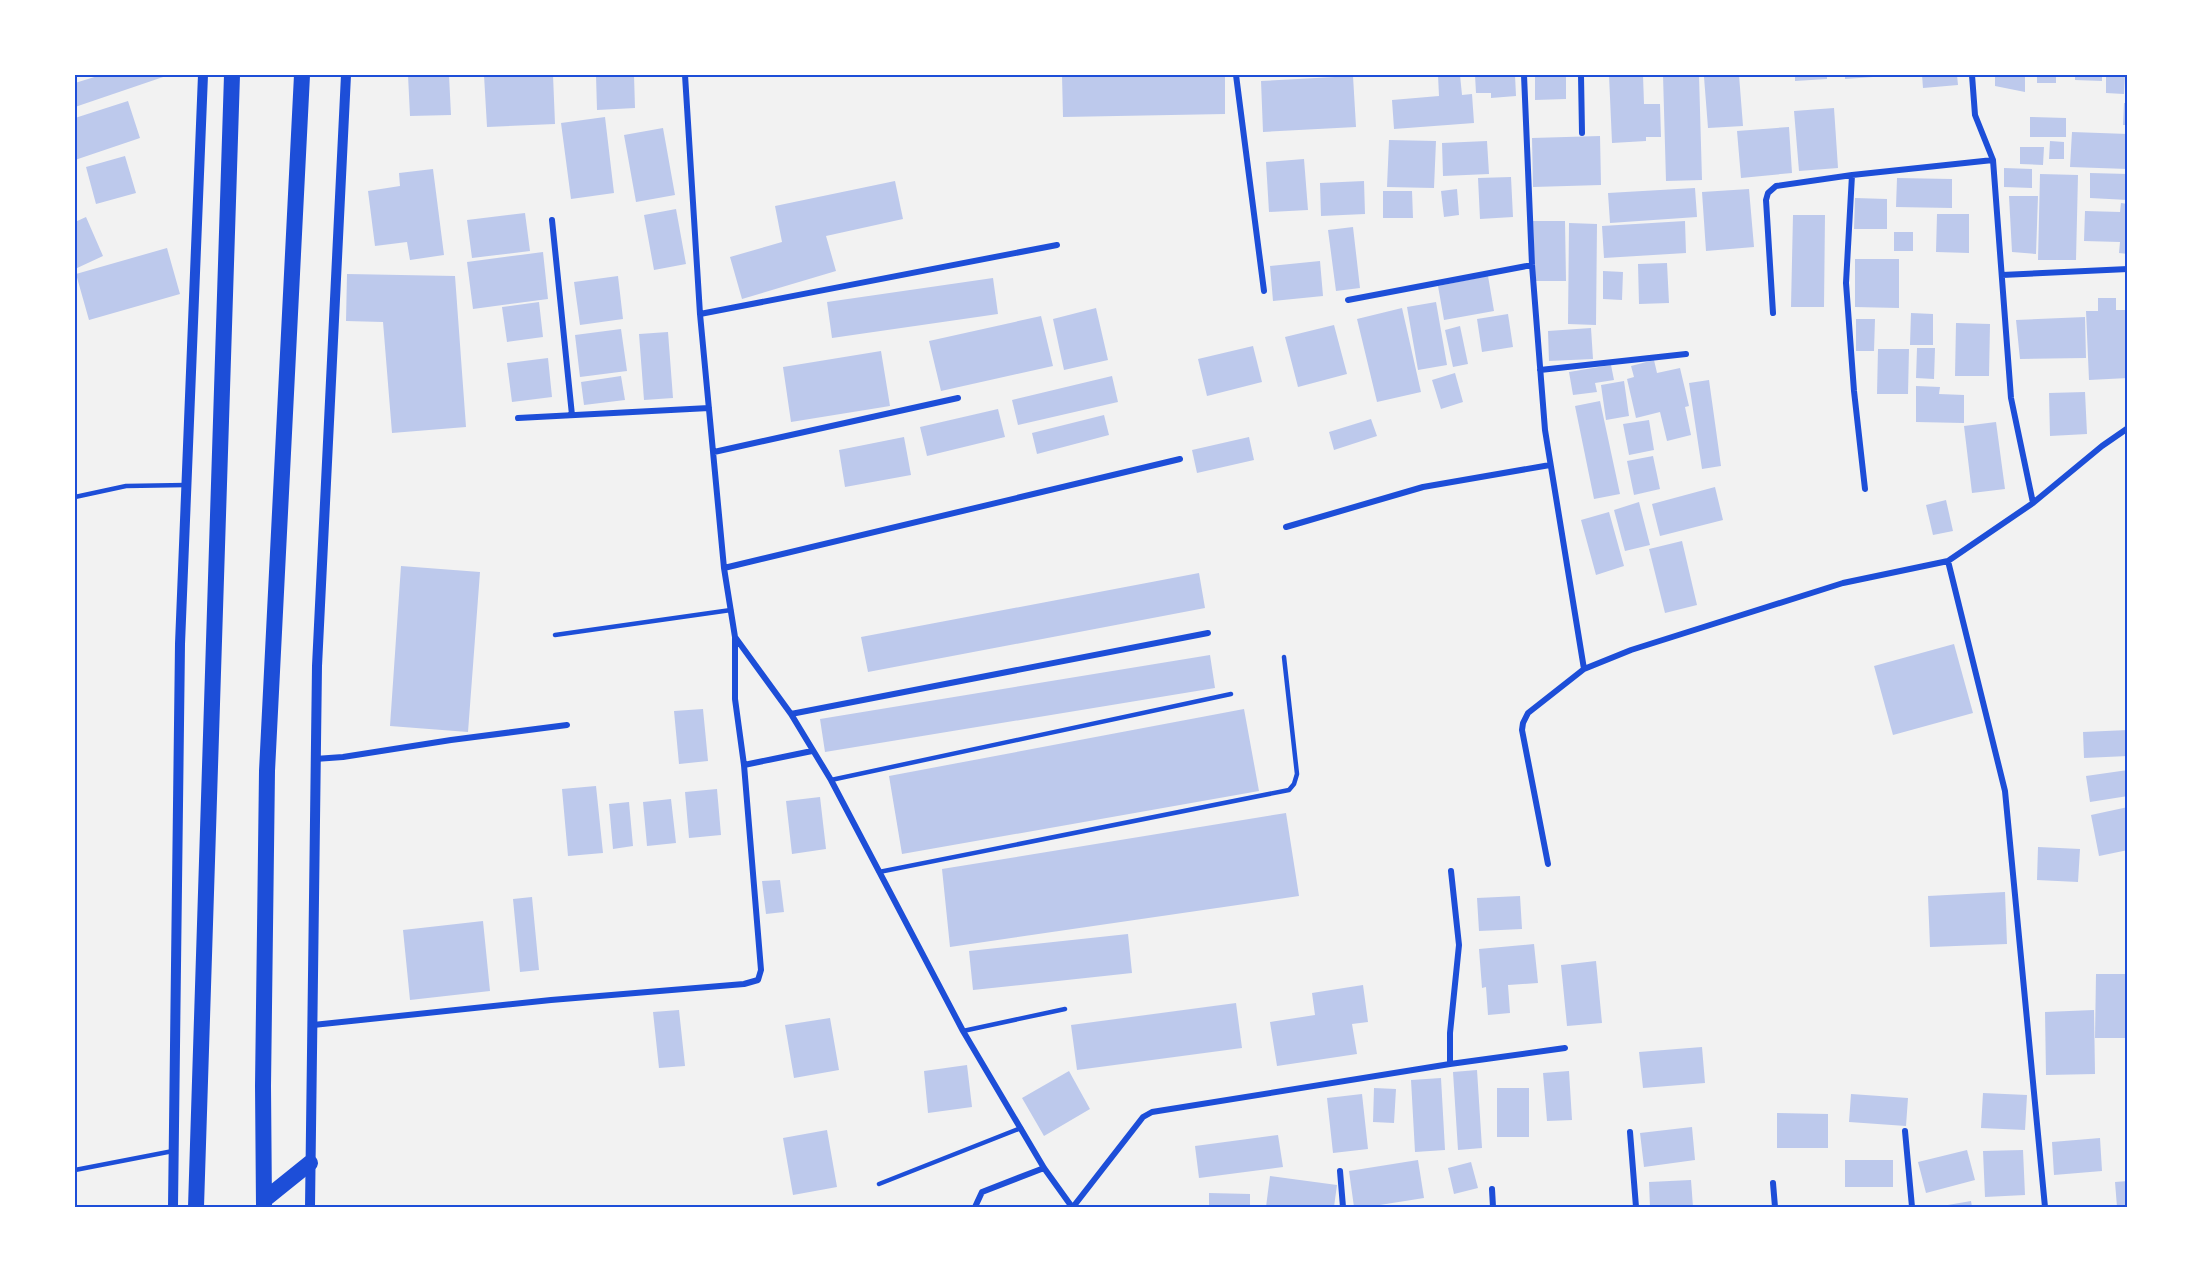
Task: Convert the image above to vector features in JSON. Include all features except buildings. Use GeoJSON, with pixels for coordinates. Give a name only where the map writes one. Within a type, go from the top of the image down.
{"type":"FeatureCollection","features":[{"type":"Feature","properties":{"kind":"highway"},"geometry":{"type":"LineString","coordinates":[[196,1207],[232,75]]}},
{"type":"Feature","properties":{"kind":"highway"},"geometry":{"type":"LineString","coordinates":[[264,1203],[263,1086],[267,771],[302,75]]}},
{"type":"Feature","properties":{"kind":"highway"},"geometry":{"type":"LineString","coordinates":[[264,1203],[310,1163]]}},
{"type":"Feature","properties":{"kind":"street"},"geometry":{"type":"LineString","coordinates":[[172,1207],[180,644],[203,75]]}},
{"type":"Feature","properties":{"kind":"street"},"geometry":{"type":"LineString","coordinates":[[310,1207],[317,666],[346,75]]}},
{"type":"Feature","properties":{"kind":"street"},"geometry":{"type":"LineString","coordinates":[[313,1025],[551,1000],[744,984],[758,980],[761,970],[744,765],[735,699],[735,637],[724,568],[700,314],[685,75]]}},
{"type":"Feature","properties":{"kind":"street"},"geometry":{"type":"LineString","coordinates":[[1236,75],[1264,291]]}},
{"type":"Feature","properties":{"kind":"street"},"geometry":{"type":"LineString","coordinates":[[1524,75],[1532,265],[1540,370],[1550,465],[1584,669]]}},
{"type":"Feature","properties":{"kind":"street"},"geometry":{"type":"LineString","coordinates":[[1581,75],[1582,133]]}},
{"type":"Feature","properties":{"kind":"street"},"geometry":{"type":"LineString","coordinates":[[1972,75],[1975,115],[1993,160],[2011,398],[2033,503]]}},
{"type":"Feature","properties":{"kind":"street"},"geometry":{"type":"LineString","coordinates":[[1773,313],[1767,200],[1768,193],[1776,186],[1852,175],[1993,160]]}},
{"type":"Feature","properties":{"kind":"street"},"geometry":{"type":"LineString","coordinates":[[1852,175],[1846,283],[1854,391],[1865,489]]}},
{"type":"Feature","properties":{"kind":"street"},"geometry":{"type":"LineString","coordinates":[[552,220],[572,415]]}},
{"type":"Feature","properties":{"kind":"street"},"geometry":{"type":"LineString","coordinates":[[700,314],[1057,245]]}},
{"type":"Feature","properties":{"kind":"street"},"geometry":{"type":"LineString","coordinates":[[1348,300],[1532,265]]}},
{"type":"Feature","properties":{"kind":"street"},"geometry":{"type":"LineString","coordinates":[[2002,275],[2128,268]]}},
{"type":"Feature","properties":{"kind":"street"},"geometry":{"type":"LineString","coordinates":[[1540,370],[1686,354]]}},
{"type":"Feature","properties":{"kind":"street"},"geometry":{"type":"LineString","coordinates":[[714,453],[958,398]]}},
{"type":"Feature","properties":{"kind":"street"},"geometry":{"type":"LineString","coordinates":[[518,418],[709,408]]}},
{"type":"Feature","properties":{"kind":"street"},"geometry":{"type":"LineString","coordinates":[[1548,864],[1522,730],[1523,723],[1528,713],[1584,669],[1631,650],[1843,583],[1948,561],[2033,503],[2102,446],[2128,428]]}},
{"type":"Feature","properties":{"kind":"street"},"geometry":{"type":"LineString","coordinates":[[724,568],[1180,459]]}},
{"type":"Feature","properties":{"kind":"street"},"geometry":{"type":"LineString","coordinates":[[1286,527],[1423,487],[1550,465]]}},
{"type":"Feature","properties":{"kind":"street"},"geometry":{"type":"LineString","coordinates":[[1948,561],[2005,790],[2045,1207]]}},
{"type":"Feature","properties":{"kind":"street"},"geometry":{"type":"LineString","coordinates":[[791,714],[1208,633]]}},
{"type":"Feature","properties":{"kind":"street"},"geometry":{"type":"LineString","coordinates":[[735,637],[791,714],[831,780],[963,1031],[1044,1167],[1073,1207],[1134,1127],[1143,1117],[1152,1112],[1565,1048]]}},
{"type":"Feature","properties":{"kind":"street"},"geometry":{"type":"LineString","coordinates":[[315,759],[567,725]]}},
{"type":"Feature","properties":{"kind":"street"},"geometry":{"type":"LineString","coordinates":[[744,765],[812,751]]}},
{"type":"Feature","properties":{"kind":"street"},"geometry":{"type":"LineString","coordinates":[[1450,1064],[1450,1033],[1458,945],[1451,871]]}},
{"type":"Feature","properties":{"kind":"street"},"geometry":{"type":"LineString","coordinates":[[1905,1131],[1912,1207]]}},
{"type":"Feature","properties":{"kind":"street"},"geometry":{"type":"LineString","coordinates":[[1630,1132],[1636,1207]]}},
{"type":"Feature","properties":{"kind":"street"},"geometry":{"type":"LineString","coordinates":[[975,1207],[982,1192],[1044,1167]]}},
{"type":"Feature","properties":{"kind":"street"},"geometry":{"type":"LineString","coordinates":[[1340,1171],[1343,1207]]}},
{"type":"Feature","properties":{"kind":"street"},"geometry":{"type":"LineString","coordinates":[[1773,1183],[1775,1207]]}},
{"type":"Feature","properties":{"kind":"street"},"geometry":{"type":"LineString","coordinates":[[1492,1189],[1493,1207]]}},
{"type":"Feature","properties":{"kind":"lane"},"geometry":{"type":"LineString","coordinates":[[75,497],[126,486],[186,485]]}},
{"type":"Feature","properties":{"kind":"lane"},"geometry":{"type":"LineString","coordinates":[[555,635],[731,610]]}},
{"type":"Feature","properties":{"kind":"lane"},"geometry":{"type":"LineString","coordinates":[[879,872],[1289,790],[1297,774],[1284,657]]}},
{"type":"Feature","properties":{"kind":"lane"},"geometry":{"type":"LineString","coordinates":[[831,780],[1231,694]]}},
{"type":"Feature","properties":{"kind":"lane"},"geometry":{"type":"LineString","coordinates":[[963,1031],[1065,1009]]}},
{"type":"Feature","properties":{"kind":"lane"},"geometry":{"type":"LineString","coordinates":[[879,1184],[1021,1128]]}},
{"type":"Feature","properties":{"kind":"lane"},"geometry":{"type":"LineString","coordinates":[[75,1170],[173,1151]]}}]}
